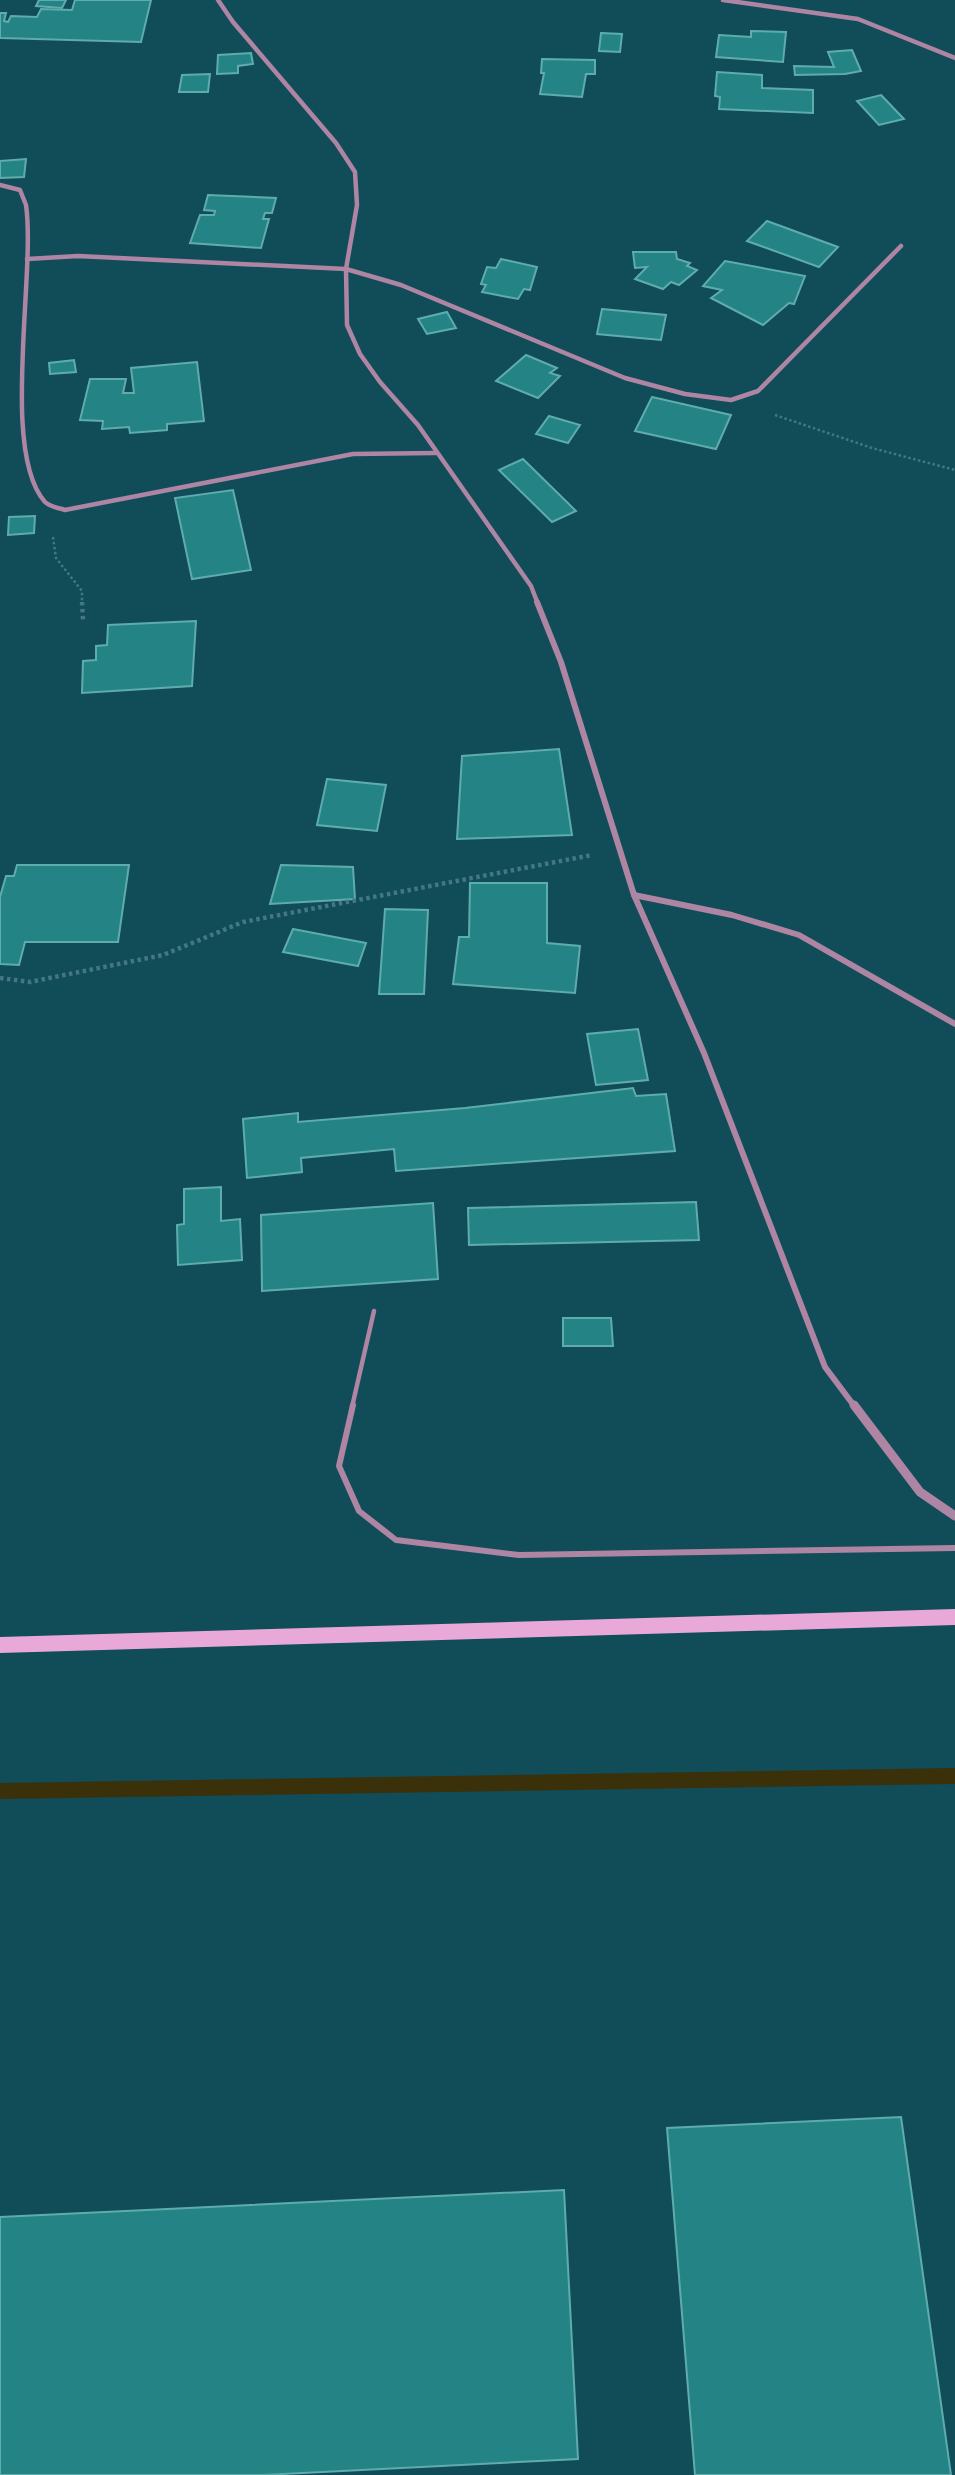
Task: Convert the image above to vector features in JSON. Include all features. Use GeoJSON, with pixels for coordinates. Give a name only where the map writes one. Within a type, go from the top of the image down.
{"type":"FeatureCollection","features":[{"type":"Feature","properties":{"kind":"main road"},"geometry":{"type":"LineString","coordinates":[[0,1645],[955,1617]]}},
{"type":"Feature","properties":{"kind":"street"},"geometry":{"type":"LineString","coordinates":[[218,0],[233,22],[336,143],[355,172],[357,205],[345,269],[347,325],[360,354],[380,383],[418,425],[531,586],[561,662],[634,895],[704,1053],[825,1367],[919,1493],[955,1516]]}},
{"type":"Feature","properties":{"kind":"street"},"geometry":{"type":"LineString","coordinates":[[723,0],[858,19],[955,58]]}},
{"type":"Feature","properties":{"kind":"street"},"geometry":{"type":"LineString","coordinates":[[0,185],[20,190],[26,199],[27,259],[16,339]]}},
{"type":"Feature","properties":{"kind":"street"},"geometry":{"type":"LineString","coordinates":[[27,259],[78,256],[345,269],[401,285],[625,378],[685,394],[731,400],[758,391],[901,246]]}},
{"type":"Feature","properties":{"kind":"street"},"geometry":{"type":"LineString","coordinates":[[20,461],[27,481],[45,503],[65,510],[353,454],[436,453]]}},
{"type":"Feature","properties":{"kind":"street"},"geometry":{"type":"LineString","coordinates":[[634,895],[732,915],[799,935],[955,1024]]}},
{"type":"Feature","properties":{"kind":"lane"},"geometry":{"type":"LineString","coordinates":[[374,1311],[339,1466],[359,1511],[396,1540],[519,1555],[955,1548]]}},
{"type":"Feature","properties":{"kind":"path"},"geometry":{"type":"LineString","coordinates":[[731,400],[872,449],[955,470]]}},
{"type":"Feature","properties":{"kind":"path"},"geometry":{"type":"LineString","coordinates":[[65,510],[53,534],[56,558],[82,591],[83,620]]}},
{"type":"Feature","properties":{"kind":"path"},"geometry":{"type":"LineString","coordinates":[[0,978],[30,982],[136,961],[163,955],[243,922],[620,850]]}},
{"type":"Feature","properties":{"kind":"building"},"geometry":{"type":"Polygon","coordinates":[[[39,0],[66,0],[62,8],[36,6],[39,0]]]}},
{"type":"Feature","properties":{"kind":"building"},"geometry":{"type":"Polygon","coordinates":[[[75,0],[151,0],[141,42],[0,38],[0,13],[6,13],[4,21],[8,22],[11,16],[37,17],[41,9],[72,10],[75,0]]]}},
{"type":"Feature","properties":{"kind":"building"},"geometry":{"type":"Polygon","coordinates":[[[751,31],[786,32],[783,62],[716,57],[719,35],[751,37],[751,31]]]}},
{"type":"Feature","properties":{"kind":"building"},"geometry":{"type":"Polygon","coordinates":[[[601,33],[622,34],[620,52],[599,51],[601,33]]]}},
{"type":"Feature","properties":{"kind":"building"},"geometry":{"type":"Polygon","coordinates":[[[852,50],[861,71],[795,75],[794,66],[834,67],[828,52],[852,50]]]}},
{"type":"Feature","properties":{"kind":"building"},"geometry":{"type":"Polygon","coordinates":[[[251,53],[253,64],[238,66],[238,73],[217,74],[218,55],[251,53]]]}},
{"type":"Feature","properties":{"kind":"building"},"geometry":{"type":"Polygon","coordinates":[[[542,59],[595,60],[595,74],[586,74],[582,97],[540,94],[544,73],[541,73],[542,59]]]}},
{"type":"Feature","properties":{"kind":"building"},"geometry":{"type":"Polygon","coordinates":[[[717,72],[762,75],[762,88],[813,90],[813,113],[719,109],[720,97],[715,96],[717,72]]]}},
{"type":"Feature","properties":{"kind":"building"},"geometry":{"type":"Polygon","coordinates":[[[210,74],[208,92],[179,92],[182,75],[210,74]]]}},
{"type":"Feature","properties":{"kind":"building"},"geometry":{"type":"Polygon","coordinates":[[[881,95],[904,119],[879,125],[857,101],[881,95]]]}},
{"type":"Feature","properties":{"kind":"building"},"geometry":{"type":"Polygon","coordinates":[[[26,159],[24,177],[0,178],[0,161],[26,159]]]}},
{"type":"Feature","properties":{"kind":"building"},"geometry":{"type":"Polygon","coordinates":[[[208,195],[276,198],[272,213],[265,213],[263,219],[269,219],[261,248],[190,243],[200,215],[214,215],[215,211],[204,210],[208,195]]]}},
{"type":"Feature","properties":{"kind":"building"},"geometry":{"type":"Polygon","coordinates":[[[767,221],[838,247],[819,267],[747,241],[767,221]]]}},
{"type":"Feature","properties":{"kind":"building"},"geometry":{"type":"Polygon","coordinates":[[[633,252],[676,252],[677,259],[690,263],[687,266],[697,270],[679,285],[671,282],[663,289],[635,279],[647,267],[635,268],[633,252]]]}},
{"type":"Feature","properties":{"kind":"building"},"geometry":{"type":"Polygon","coordinates":[[[501,259],[537,267],[530,290],[524,289],[518,299],[482,292],[486,285],[481,284],[487,267],[496,268],[501,259]]]}},
{"type":"Feature","properties":{"kind":"building"},"geometry":{"type":"Polygon","coordinates":[[[725,261],[805,276],[794,304],[789,303],[763,325],[711,298],[722,290],[703,286],[725,261]]]}},
{"type":"Feature","properties":{"kind":"building"},"geometry":{"type":"Polygon","coordinates":[[[602,309],[666,315],[661,340],[597,334],[602,309]]]}},
{"type":"Feature","properties":{"kind":"building"},"geometry":{"type":"Polygon","coordinates":[[[447,312],[456,328],[427,334],[418,319],[447,312]]]}},
{"type":"Feature","properties":{"kind":"building"},"geometry":{"type":"Polygon","coordinates":[[[526,355],[557,368],[550,373],[560,376],[538,398],[496,381],[526,355]]]}},
{"type":"Feature","properties":{"kind":"building"},"geometry":{"type":"Polygon","coordinates":[[[74,360],[76,372],[50,374],[49,363],[74,360]]]}},
{"type":"Feature","properties":{"kind":"building"},"geometry":{"type":"Polygon","coordinates":[[[197,362],[204,421],[167,424],[167,430],[130,433],[129,427],[102,429],[103,421],[80,420],[90,379],[126,379],[123,393],[134,393],[131,368],[197,362]]]}},
{"type":"Feature","properties":{"kind":"building"},"geometry":{"type":"Polygon","coordinates":[[[652,397],[731,415],[716,449],[635,431],[652,397]]]}},
{"type":"Feature","properties":{"kind":"building"},"geometry":{"type":"Polygon","coordinates":[[[549,416],[580,425],[568,443],[536,434],[549,416]]]}},
{"type":"Feature","properties":{"kind":"building"},"geometry":{"type":"Polygon","coordinates":[[[523,459],[576,511],[552,522],[499,470],[523,459]]]}},
{"type":"Feature","properties":{"kind":"building"},"geometry":{"type":"Polygon","coordinates":[[[233,490],[251,570],[192,579],[175,498],[233,490]]]}},
{"type":"Feature","properties":{"kind":"building"},"geometry":{"type":"Polygon","coordinates":[[[35,516],[34,533],[8,535],[9,517],[35,516]]]}},
{"type":"Feature","properties":{"kind":"building"},"geometry":{"type":"Polygon","coordinates":[[[196,621],[192,686],[82,693],[83,661],[96,660],[96,646],[107,645],[108,625],[196,621]]]}},
{"type":"Feature","properties":{"kind":"building"},"geometry":{"type":"Polygon","coordinates":[[[559,749],[572,835],[457,839],[462,756],[559,749]]]}},
{"type":"Feature","properties":{"kind":"building"},"geometry":{"type":"Polygon","coordinates":[[[327,779],[386,785],[377,831],[317,825],[327,779]]]}},
{"type":"Feature","properties":{"kind":"building"},"geometry":{"type":"Polygon","coordinates":[[[17,865],[129,865],[118,942],[25,942],[19,965],[0,964],[0,897],[6,876],[14,876],[17,865]]]}},
{"type":"Feature","properties":{"kind":"building"},"geometry":{"type":"Polygon","coordinates":[[[281,865],[353,867],[355,899],[270,904],[281,865]]]}},
{"type":"Feature","properties":{"kind":"building"},"geometry":{"type":"Polygon","coordinates":[[[470,883],[547,883],[547,943],[580,946],[575,993],[453,984],[459,937],[469,937],[470,883]]]}},
{"type":"Feature","properties":{"kind":"building"},"geometry":{"type":"Polygon","coordinates":[[[385,909],[428,910],[424,994],[379,994],[385,909]]]}},
{"type":"Feature","properties":{"kind":"building"},"geometry":{"type":"Polygon","coordinates":[[[293,929],[366,943],[358,966],[283,952],[293,929]]]}},
{"type":"Feature","properties":{"kind":"building"},"geometry":{"type":"Polygon","coordinates":[[[638,1029],[648,1080],[596,1085],[587,1034],[638,1029]]]}},
{"type":"Feature","properties":{"kind":"building"},"geometry":{"type":"Polygon","coordinates":[[[633,1088],[636,1096],[666,1094],[675,1151],[396,1171],[394,1149],[301,1158],[302,1172],[247,1178],[243,1119],[298,1113],[298,1122],[465,1108],[633,1088]]]}},
{"type":"Feature","properties":{"kind":"building"},"geometry":{"type":"Polygon","coordinates":[[[221,1187],[221,1221],[240,1219],[242,1260],[178,1265],[177,1225],[184,1224],[184,1189],[221,1187]]]}},
{"type":"Feature","properties":{"kind":"building"},"geometry":{"type":"Polygon","coordinates":[[[696,1202],[699,1240],[469,1245],[468,1208],[696,1202]]]}},
{"type":"Feature","properties":{"kind":"building"},"geometry":{"type":"Polygon","coordinates":[[[433,1203],[438,1279],[262,1291],[261,1215],[433,1203]]]}},
{"type":"Feature","properties":{"kind":"building"},"geometry":{"type":"Polygon","coordinates":[[[563,1318],[611,1318],[613,1346],[563,1346],[563,1318]]]}},
{"type":"Feature","properties":{"kind":"building"},"geometry":{"type":"Polygon","coordinates":[[[901,2117],[951,2475],[695,2475],[667,2128],[901,2117]]]}},
{"type":"Feature","properties":{"kind":"building"},"geometry":{"type":"Polygon","coordinates":[[[564,2190],[578,2459],[263,2475],[0,2475],[0,2217],[564,2190]]]}},
{"type":"Feature","properties":{"kind":"waterway"},"geometry":{"type":"LineString","coordinates":[[0,1791],[955,1776]]}}]}
